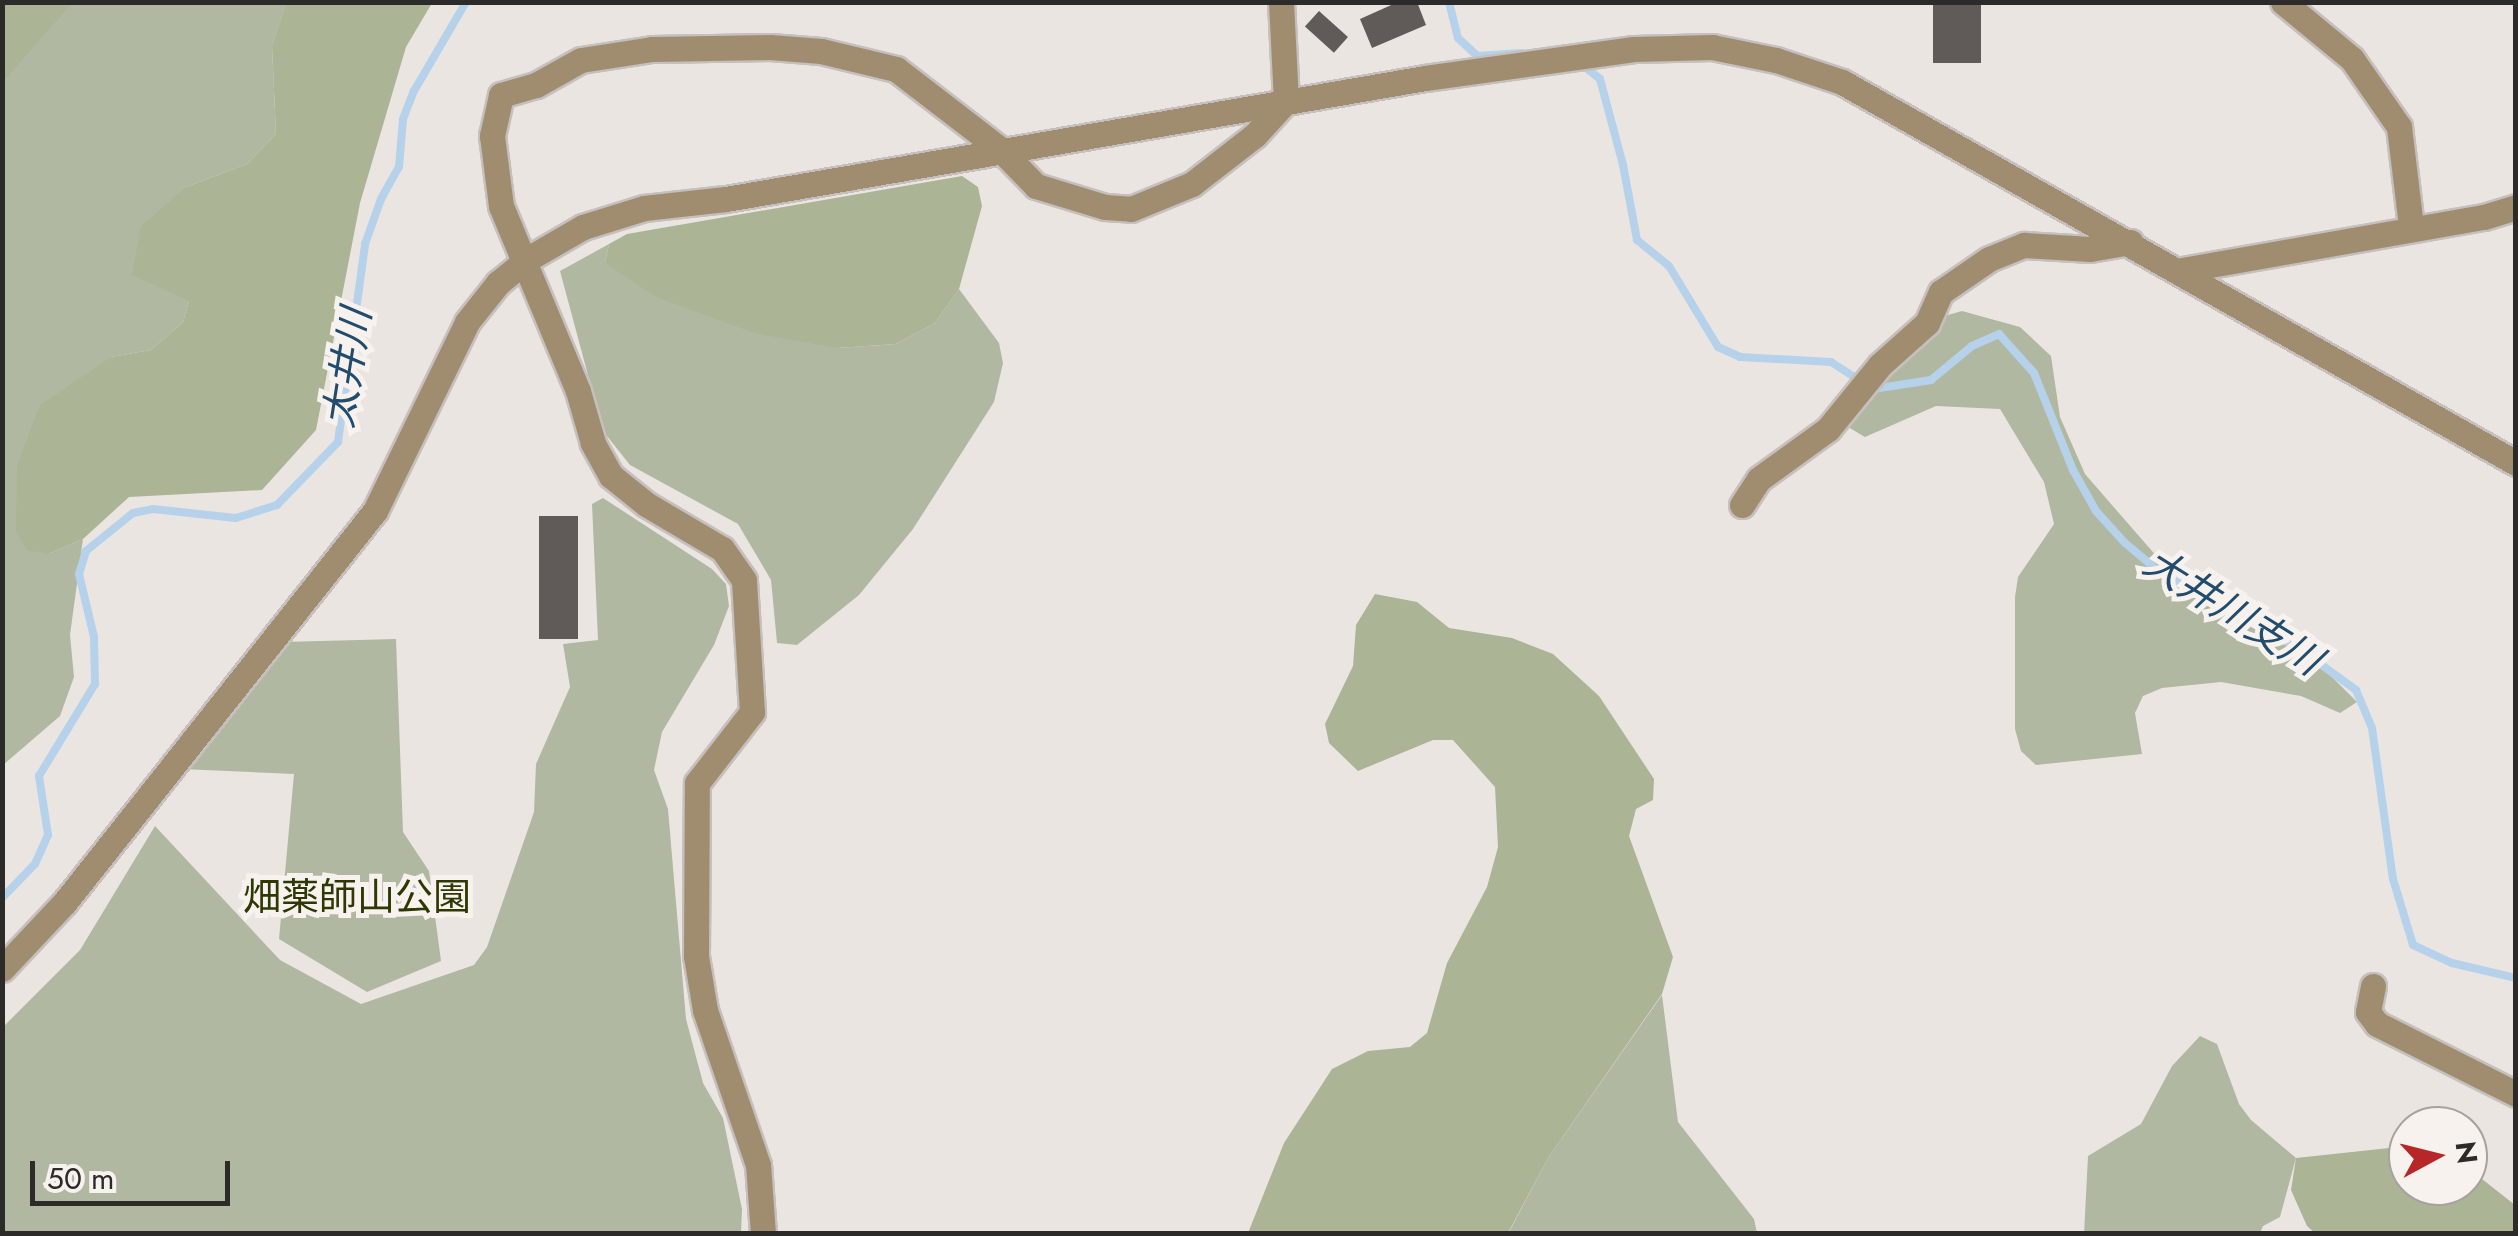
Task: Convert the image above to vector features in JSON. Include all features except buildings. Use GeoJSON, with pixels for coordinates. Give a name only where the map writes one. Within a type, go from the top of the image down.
{"type":"FeatureCollection","features":[{"type":"Feature","properties":{"kind":"street"},"geometry":{"type":"LineString","coordinates":[[763,1234],[758,1164],[705,1010],[696,956],[697,784],[752,712],[744,580],[722,549],[646,504],[611,476],[592,443],[578,391],[501,206],[492,136],[501,96],[536,85],[581,60],[652,49],[770,46],[821,51],[896,69],[1001,150],[1036,186],[1105,208],[1131,209],[1192,184],[1255,135],[1286,101],[1281,2]]}},
{"type":"Feature","properties":{"kind":"street"},"geometry":{"type":"LineString","coordinates":[[2284,2],[2352,59],[2399,127],[2411,226]]}},
{"type":"Feature","properties":{"kind":"street"},"geometry":{"type":"LineString","coordinates":[[2,970],[65,902],[375,511],[468,322],[498,283],[526,260],[583,227],[644,208],[726,199],[1424,78],[1634,49],[1712,46],[1776,60],[1842,82],[2182,270],[2516,462]]}},
{"type":"Feature","properties":{"kind":"street"},"geometry":{"type":"LineString","coordinates":[[2182,270],[2411,226],[2484,217],[2516,207]]}},
{"type":"Feature","properties":{"kind":"street"},"geometry":{"type":"LineString","coordinates":[[1742,504],[1759,479],[1828,429],[1880,365],[1927,323],[1941,292],[1989,259],[2024,245],[2090,249],[2130,242]]}},
{"type":"Feature","properties":{"kind":"street"},"geometry":{"type":"LineString","coordinates":[[2372,986],[2368,1012],[2377,1024],[2516,1094]]}},
{"type":"Feature","properties":{"kind":"green space"},"geometry":{"type":"Polygon","coordinates":[[[287,2],[432,3],[406,47],[360,203],[316,430],[262,490],[129,497],[83,539],[48,554],[27,550],[16,532],[17,465],[40,405],[111,357],[151,350],[183,322],[189,301],[132,275],[141,226],[186,187],[247,164],[276,134],[272,45],[287,2]]]}},
{"type":"Feature","properties":{"kind":"green space"},"geometry":{"type":"Polygon","coordinates":[[[2,3],[72,3],[3,82],[2,3]]]}},
{"type":"Feature","properties":{"kind":"green space"},"geometry":{"type":"Polygon","coordinates":[[[3,3],[287,3],[272,45],[276,134],[247,164],[186,187],[189,301],[183,322],[151,350],[111,357],[48,554],[83,539],[70,635],[74,677],[60,716],[3,765],[3,3]]]}},
{"type":"Feature","properties":{"kind":"green space"},"geometry":{"type":"Polygon","coordinates":[[[962,176],[978,187],[982,206],[959,289],[935,323],[896,344],[837,348],[754,333],[656,297],[605,263],[609,244],[627,234],[962,176]]]}},
{"type":"Feature","properties":{"kind":"green space"},"geometry":{"type":"Polygon","coordinates":[[[609,244],[605,263],[837,348],[896,344],[935,323],[959,289],[999,343],[1003,363],[994,402],[913,529],[859,595],[797,645],[777,643],[771,580],[738,524],[630,465],[603,431],[560,271],[609,244]]]}},
{"type":"Feature","properties":{"kind":"green space"},"geometry":{"type":"Polygon","coordinates":[[[1962,311],[2020,327],[2051,356],[2060,417],[2085,474],[2185,589],[2299,644],[2357,702],[2340,713],[2301,696],[2221,682],[2162,688],[2143,696],[2135,713],[2142,754],[2036,765],[2021,751],[2015,729],[2015,597],[2018,577],[2054,524],[2044,482],[2000,409],[1936,406],[1865,437],[1848,427],[1923,322],[1962,311]]]}},
{"type":"Feature","properties":{"kind":"green space"},"geometry":{"type":"Polygon","coordinates":[[[603,498],[712,569],[726,584],[729,606],[714,645],[662,732],[654,770],[668,809],[686,1019],[703,1083],[723,1118],[742,1209],[741,1233],[3,1233],[3,1027],[80,950],[155,826],[280,960],[361,1004],[474,965],[487,947],[534,812],[536,764],[570,687],[563,644],[598,640],[592,504],[603,498]]]}},
{"type":"Feature","properties":{"kind":"green space"},"geometry":{"type":"Polygon","coordinates":[[[1375,594],[1417,602],[1449,628],[1512,638],[1553,654],[1599,696],[1654,779],[1653,800],[1636,809],[1629,836],[1673,957],[1662,994],[1548,1158],[1508,1233],[1248,1233],[1284,1143],[1332,1069],[1368,1051],[1410,1047],[1427,1033],[1447,963],[1487,887],[1498,847],[1495,787],[1453,740],[1433,740],[1358,771],[1329,743],[1325,724],[1353,666],[1356,625],[1375,594]]]}},
{"type":"Feature","properties":{"kind":"green space","name":"畑薬師山公園"},"geometry":{"type":"Polygon","coordinates":[[[396,639],[403,832],[429,871],[441,961],[367,992],[279,939],[294,774],[182,769],[282,642],[396,639]]]}},
{"type":"Feature","properties":{"kind":"green space"},"geometry":{"type":"Polygon","coordinates":[[[1662,995],[1678,1122],[1754,1219],[1757,1233],[1508,1234],[1548,1158],[1662,995]]]}},
{"type":"Feature","properties":{"kind":"green space"},"geometry":{"type":"Polygon","coordinates":[[[2200,1036],[2217,1044],[2239,1104],[2251,1120],[2296,1158],[2280,1217],[2263,1226],[2260,1233],[2084,1234],[2088,1156],[2141,1124],[2172,1066],[2200,1036]]]}},
{"type":"Feature","properties":{"kind":"green space"},"geometry":{"type":"Polygon","coordinates":[[[2388,1148],[2388,1206],[2488,1206],[2488,1184],[2515,1205],[2515,1233],[2316,1234],[2307,1226],[2291,1190],[2296,1158],[2388,1148]]]}},
{"type":"Feature","properties":{"kind":"waterway","name":"太井川"},"geometry":{"type":"LineString","coordinates":[[2,898],[35,864],[48,835],[39,776],[95,684],[94,637],[79,574],[86,551],[133,513],[153,509],[236,518],[277,505],[338,442],[365,244],[381,199],[399,167],[403,119],[414,91],[466,2]]}},
{"type":"Feature","properties":{"kind":"waterway","name":"大井川支川"},"geometry":{"type":"LineString","coordinates":[[1449,2],[1458,38],[1477,56],[1522,53]]}},
{"type":"Feature","properties":{"kind":"waterway","name":"大井川支川"},"geometry":{"type":"LineString","coordinates":[[1581,64],[1600,79],[1623,165],[1637,240],[1669,266],[1718,347],[1740,357],[1831,362],[1873,389],[1931,380],[1972,346],[1999,334],[2034,373],[2073,470],[2096,511],[2124,542],[2162,574],[2297,647],[2356,690],[2372,728],[2393,879],[2413,945],[2452,963],[2516,978]]}}]}
